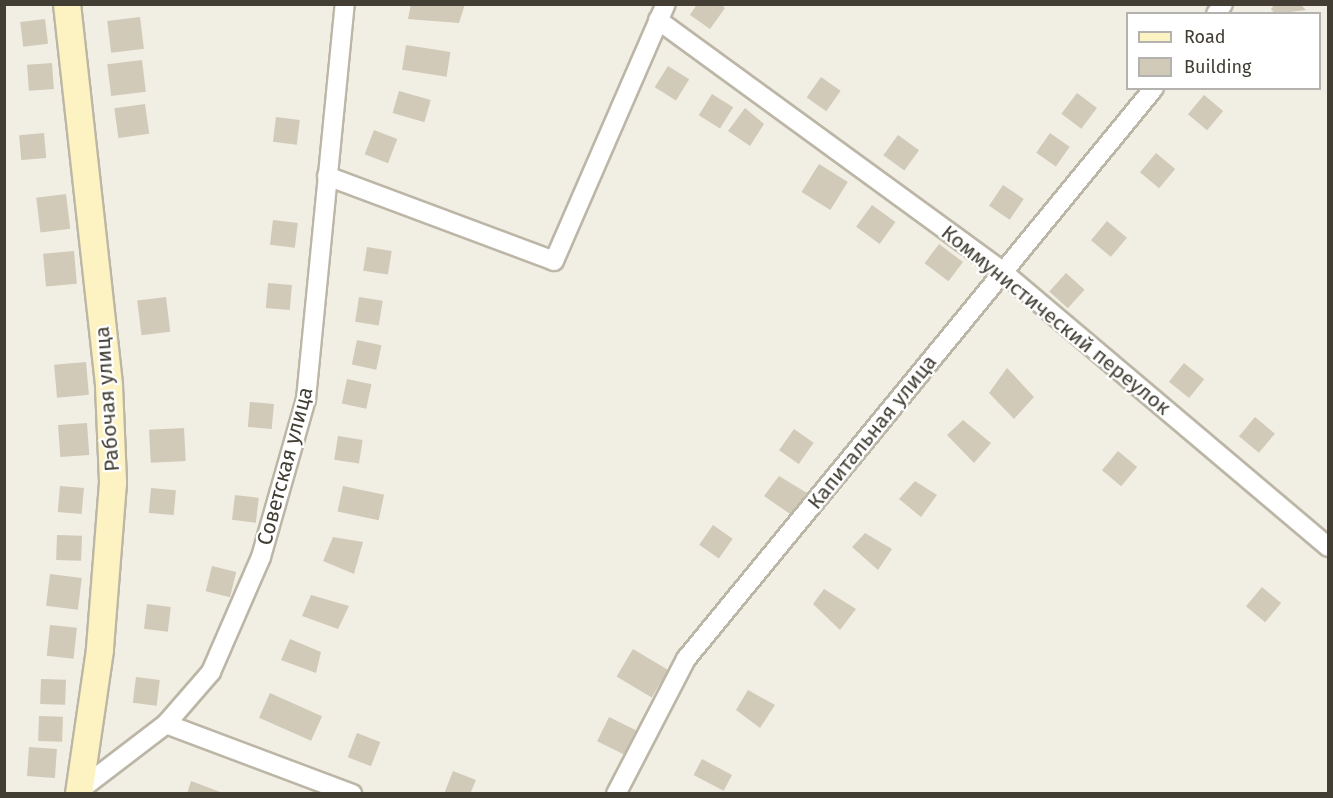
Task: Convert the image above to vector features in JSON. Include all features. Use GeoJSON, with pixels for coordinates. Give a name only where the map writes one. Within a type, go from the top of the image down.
{"type":"FeatureCollection","features":[{"type":"Feature","properties":{"kind":"main road","name":"Рабочая улица"},"geometry":{"type":"LineString","coordinates":[[67,4],[109,386],[112,483],[100,650],[80,791]]}},
{"type":"Feature","properties":{"kind":"street","name":"Советская улица"},"geometry":{"type":"LineString","coordinates":[[80,791],[166,724],[211,672],[261,557],[306,399],[345,4]]}},
{"type":"Feature","properties":{"kind":"street"},"geometry":{"type":"LineString","coordinates":[[327,176],[554,261],[662,12]]}},
{"type":"Feature","properties":{"kind":"street","name":"Коммунистический переулок"},"geometry":{"type":"LineString","coordinates":[[662,12],[1003,272],[1329,547]]}},
{"type":"Feature","properties":{"kind":"street","name":"Капитальная улица"},"geometry":{"type":"LineString","coordinates":[[616,794],[686,659],[1152,90]]}},
{"type":"Feature","properties":{"kind":"street"},"geometry":{"type":"LineString","coordinates":[[166,724],[352,794]]}},
{"type":"Feature","properties":{"kind":"building"},"geometry":{"type":"Polygon","coordinates":[[[411,4],[465,4],[459,23],[408,19],[411,4]]]}},
{"type":"Feature","properties":{"kind":"building"},"geometry":{"type":"Polygon","coordinates":[[[697,4],[720,4],[725,8],[710,29],[690,15],[697,4]]]}},
{"type":"Feature","properties":{"kind":"building"},"geometry":{"type":"Polygon","coordinates":[[[1275,4],[1300,4],[1306,10],[1273,12],[1271,9],[1275,4]]]}},
{"type":"Feature","properties":{"kind":"building"},"geometry":{"type":"Polygon","coordinates":[[[140,17],[144,49],[111,53],[107,21],[140,17]]]}},
{"type":"Feature","properties":{"kind":"building"},"geometry":{"type":"Polygon","coordinates":[[[45,19],[48,44],[23,47],[20,22],[45,19]]]}},
{"type":"Feature","properties":{"kind":"building"},"geometry":{"type":"Polygon","coordinates":[[[406,45],[450,52],[447,77],[402,70],[406,45]]]}},
{"type":"Feature","properties":{"kind":"building"},"geometry":{"type":"Polygon","coordinates":[[[142,60],[146,92],[111,96],[107,64],[142,60]]]}},
{"type":"Feature","properties":{"kind":"building"},"geometry":{"type":"Polygon","coordinates":[[[52,63],[54,89],[29,91],[27,65],[52,63]]]}},
{"type":"Feature","properties":{"kind":"building"},"geometry":{"type":"Polygon","coordinates":[[[668,66],[689,79],[676,100],[655,87],[668,66]]]}},
{"type":"Feature","properties":{"kind":"building"},"geometry":{"type":"Polygon","coordinates":[[[821,77],[841,91],[826,111],[807,97],[821,77]]]}},
{"type":"Feature","properties":{"kind":"building"},"geometry":{"type":"Polygon","coordinates":[[[399,91],[431,100],[424,122],[393,113],[399,91]]]}},
{"type":"Feature","properties":{"kind":"building"},"geometry":{"type":"Polygon","coordinates":[[[1077,93],[1097,108],[1081,129],[1061,114],[1077,93]]]}},
{"type":"Feature","properties":{"kind":"building"},"geometry":{"type":"Polygon","coordinates":[[[712,94],[733,107],[720,128],[699,115],[712,94]]]}},
{"type":"Feature","properties":{"kind":"building"},"geometry":{"type":"Polygon","coordinates":[[[1204,95],[1223,111],[1207,130],[1188,114],[1204,95]]]}},
{"type":"Feature","properties":{"kind":"building"},"geometry":{"type":"Polygon","coordinates":[[[145,104],[149,134],[118,138],[114,108],[145,104]]]}},
{"type":"Feature","properties":{"kind":"building"},"geometry":{"type":"Polygon","coordinates":[[[745,108],[764,124],[750,146],[728,131],[745,108]]]}},
{"type":"Feature","properties":{"kind":"building"},"geometry":{"type":"Polygon","coordinates":[[[276,117],[300,120],[297,145],[273,142],[276,117]]]}},
{"type":"Feature","properties":{"kind":"building"},"geometry":{"type":"Polygon","coordinates":[[[374,130],[397,139],[388,163],[365,154],[374,130]]]}},
{"type":"Feature","properties":{"kind":"building"},"geometry":{"type":"Polygon","coordinates":[[[44,133],[46,158],[21,160],[19,135],[44,133]]]}},
{"type":"Feature","properties":{"kind":"building"},"geometry":{"type":"Polygon","coordinates":[[[1050,133],[1070,147],[1056,166],[1036,153],[1050,133]]]}},
{"type":"Feature","properties":{"kind":"building"},"geometry":{"type":"Polygon","coordinates":[[[898,135],[919,150],[904,171],[883,155],[898,135]]]}},
{"type":"Feature","properties":{"kind":"building"},"geometry":{"type":"Polygon","coordinates":[[[1156,153],[1175,169],[1159,188],[1140,172],[1156,153]]]}},
{"type":"Feature","properties":{"kind":"building"},"geometry":{"type":"Polygon","coordinates":[[[819,164],[848,182],[830,210],[802,192],[819,164]]]}},
{"type":"Feature","properties":{"kind":"building"},"geometry":{"type":"Polygon","coordinates":[[[1003,185],[1024,199],[1010,220],[989,206],[1003,185]]]}},
{"type":"Feature","properties":{"kind":"building"},"geometry":{"type":"Polygon","coordinates":[[[66,194],[70,229],[40,232],[36,198],[66,194]]]}},
{"type":"Feature","properties":{"kind":"building"},"geometry":{"type":"Polygon","coordinates":[[[872,205],[895,222],[880,244],[856,227],[872,205]]]}},
{"type":"Feature","properties":{"kind":"building"},"geometry":{"type":"Polygon","coordinates":[[[273,220],[298,223],[295,248],[270,245],[273,220]]]}},
{"type":"Feature","properties":{"kind":"building"},"geometry":{"type":"Polygon","coordinates":[[[1107,221],[1127,238],[1111,257],[1091,240],[1107,221]]]}},
{"type":"Feature","properties":{"kind":"building"},"geometry":{"type":"Polygon","coordinates":[[[939,244],[963,262],[949,281],[925,263],[939,244]]]}},
{"type":"Feature","properties":{"kind":"building"},"geometry":{"type":"Polygon","coordinates":[[[367,247],[392,251],[388,275],[363,271],[367,247]]]}},
{"type":"Feature","properties":{"kind":"building"},"geometry":{"type":"Polygon","coordinates":[[[74,251],[77,284],[46,287],[43,254],[74,251]]]}},
{"type":"Feature","properties":{"kind":"building"},"geometry":{"type":"Polygon","coordinates":[[[1066,273],[1085,290],[1068,308],[1049,292],[1066,273]]]}},
{"type":"Feature","properties":{"kind":"building"},"geometry":{"type":"Polygon","coordinates":[[[268,283],[292,285],[290,310],[266,308],[268,283]]]}},
{"type":"Feature","properties":{"kind":"building"},"geometry":{"type":"Polygon","coordinates":[[[166,297],[170,332],[141,335],[137,301],[166,297]]]}},
{"type":"Feature","properties":{"kind":"building"},"geometry":{"type":"Polygon","coordinates":[[[359,297],[383,301],[379,325],[355,322],[359,297]]]}},
{"type":"Feature","properties":{"kind":"building"},"geometry":{"type":"Polygon","coordinates":[[[357,340],[381,345],[376,370],[352,364],[357,340]]]}},
{"type":"Feature","properties":{"kind":"building"},"geometry":{"type":"Polygon","coordinates":[[[86,362],[89,395],[57,398],[54,365],[86,362]]]}},
{"type":"Feature","properties":{"kind":"building"},"geometry":{"type":"Polygon","coordinates":[[[1184,363],[1204,379],[1189,398],[1169,382],[1184,363]]]}},
{"type":"Feature","properties":{"kind":"building"},"geometry":{"type":"Polygon","coordinates":[[[1007,368],[1034,397],[1014,419],[989,393],[1007,368]]]}},
{"type":"Feature","properties":{"kind":"building"},"geometry":{"type":"Polygon","coordinates":[[[347,379],[371,384],[366,409],[342,403],[347,379]]]}},
{"type":"Feature","properties":{"kind":"building"},"geometry":{"type":"Polygon","coordinates":[[[250,402],[274,404],[272,429],[248,427],[250,402]]]}},
{"type":"Feature","properties":{"kind":"building"},"geometry":{"type":"Polygon","coordinates":[[[1255,417],[1275,434],[1259,453],[1239,436],[1255,417]]]}},
{"type":"Feature","properties":{"kind":"building"},"geometry":{"type":"Polygon","coordinates":[[[963,420],[991,443],[974,463],[947,435],[963,420]]]}},
{"type":"Feature","properties":{"kind":"building"},"geometry":{"type":"Polygon","coordinates":[[[87,423],[89,455],[60,457],[58,425],[87,423]]]}},
{"type":"Feature","properties":{"kind":"building"},"geometry":{"type":"Polygon","coordinates":[[[184,428],[186,461],[151,463],[149,430],[184,428]]]}},
{"type":"Feature","properties":{"kind":"building"},"geometry":{"type":"Polygon","coordinates":[[[794,429],[814,443],[799,464],[779,450],[794,429]]]}},
{"type":"Feature","properties":{"kind":"building"},"geometry":{"type":"Polygon","coordinates":[[[338,436],[363,440],[359,464],[334,460],[338,436]]]}},
{"type":"Feature","properties":{"kind":"building"},"geometry":{"type":"Polygon","coordinates":[[[1118,451],[1137,467],[1121,486],[1102,470],[1118,451]]]}},
{"type":"Feature","properties":{"kind":"building"},"geometry":{"type":"Polygon","coordinates":[[[779,476],[807,493],[790,514],[764,496],[779,476]]]}},
{"type":"Feature","properties":{"kind":"building"},"geometry":{"type":"Polygon","coordinates":[[[915,481],[937,495],[921,517],[899,499],[915,481]]]}},
{"type":"Feature","properties":{"kind":"building"},"geometry":{"type":"Polygon","coordinates":[[[60,486],[84,488],[82,514],[58,512],[60,486]]]}},
{"type":"Feature","properties":{"kind":"building"},"geometry":{"type":"Polygon","coordinates":[[[343,486],[384,495],[379,520],[338,511],[343,486]]]}},
{"type":"Feature","properties":{"kind":"building"},"geometry":{"type":"Polygon","coordinates":[[[151,488],[176,490],[174,515],[149,513],[151,488]]]}},
{"type":"Feature","properties":{"kind":"building"},"geometry":{"type":"Polygon","coordinates":[[[235,495],[259,498],[256,523],[232,520],[235,495]]]}},
{"type":"Feature","properties":{"kind":"building"},"geometry":{"type":"Polygon","coordinates":[[[713,525],[733,539],[719,558],[699,545],[713,525]]]}},
{"type":"Feature","properties":{"kind":"building"},"geometry":{"type":"Polygon","coordinates":[[[865,533],[892,549],[878,570],[852,547],[865,533]]]}},
{"type":"Feature","properties":{"kind":"building"},"geometry":{"type":"Polygon","coordinates":[[[57,535],[82,536],[81,561],[56,560],[57,535]]]}},
{"type":"Feature","properties":{"kind":"building"},"geometry":{"type":"Polygon","coordinates":[[[333,537],[363,542],[354,574],[323,561],[333,537]]]}},
{"type":"Feature","properties":{"kind":"building"},"geometry":{"type":"Polygon","coordinates":[[[212,566],[236,572],[230,597],[206,591],[212,566]]]}},
{"type":"Feature","properties":{"kind":"building"},"geometry":{"type":"Polygon","coordinates":[[[50,574],[82,578],[78,610],[46,606],[50,574]]]}},
{"type":"Feature","properties":{"kind":"building"},"geometry":{"type":"Polygon","coordinates":[[[1262,587],[1281,603],[1265,622],[1246,606],[1262,587]]]}},
{"type":"Feature","properties":{"kind":"building"},"geometry":{"type":"Polygon","coordinates":[[[824,589],[856,609],[840,630],[813,604],[824,589]]]}},
{"type":"Feature","properties":{"kind":"building"},"geometry":{"type":"Polygon","coordinates":[[[311,595],[349,606],[338,629],[302,616],[311,595]]]}},
{"type":"Feature","properties":{"kind":"building"},"geometry":{"type":"Polygon","coordinates":[[[147,604],[171,607],[168,632],[144,629],[147,604]]]}},
{"type":"Feature","properties":{"kind":"building"},"geometry":{"type":"Polygon","coordinates":[[[50,625],[77,628],[74,659],[47,656],[50,625]]]}},
{"type":"Feature","properties":{"kind":"building"},"geometry":{"type":"Polygon","coordinates":[[[290,639],[321,652],[316,673],[281,660],[290,639]]]}},
{"type":"Feature","properties":{"kind":"building"},"geometry":{"type":"Polygon","coordinates":[[[633,649],[668,670],[652,698],[617,676],[633,649]]]}},
{"type":"Feature","properties":{"kind":"building"},"geometry":{"type":"Polygon","coordinates":[[[136,677],[160,680],[157,706],[133,703],[136,677]]]}},
{"type":"Feature","properties":{"kind":"building"},"geometry":{"type":"Polygon","coordinates":[[[41,679],[66,680],[65,705],[40,704],[41,679]]]}},
{"type":"Feature","properties":{"kind":"building"},"geometry":{"type":"Polygon","coordinates":[[[748,690],[775,705],[760,728],[736,710],[748,690]]]}},
{"type":"Feature","properties":{"kind":"building"},"geometry":{"type":"Polygon","coordinates":[[[270,693],[322,716],[311,741],[259,718],[270,693]]]}},
{"type":"Feature","properties":{"kind":"building"},"geometry":{"type":"Polygon","coordinates":[[[39,716],[63,717],[62,742],[38,741],[39,716]]]}},
{"type":"Feature","properties":{"kind":"building"},"geometry":{"type":"Polygon","coordinates":[[[609,717],[636,730],[624,754],[597,741],[609,717]]]}},
{"type":"Feature","properties":{"kind":"building"},"geometry":{"type":"Polygon","coordinates":[[[357,733],[380,742],[371,766],[348,757],[357,733]]]}},
{"type":"Feature","properties":{"kind":"building"},"geometry":{"type":"Polygon","coordinates":[[[29,747],[57,749],[55,778],[27,776],[29,747]]]}},
{"type":"Feature","properties":{"kind":"building"},"geometry":{"type":"Polygon","coordinates":[[[702,759],[732,775],[724,791],[694,775],[702,759]]]}},
{"type":"Feature","properties":{"kind":"building"},"geometry":{"type":"Polygon","coordinates":[[[453,771],[476,780],[470,794],[444,794],[453,771]]]}},
{"type":"Feature","properties":{"kind":"building"},"geometry":{"type":"Polygon","coordinates":[[[191,781],[223,793],[223,794],[187,794],[191,781]]]}}]}
